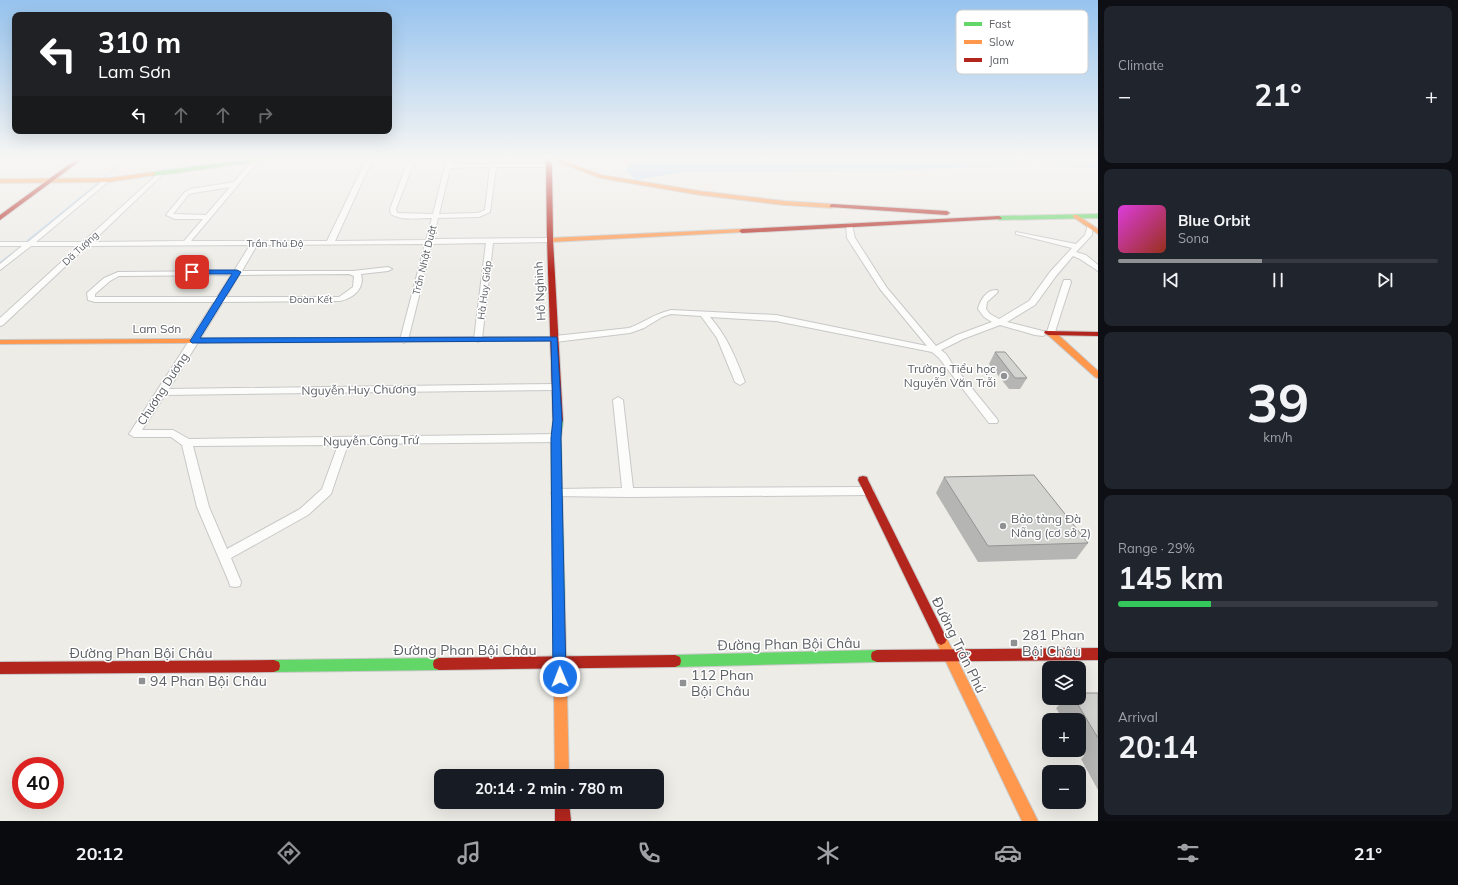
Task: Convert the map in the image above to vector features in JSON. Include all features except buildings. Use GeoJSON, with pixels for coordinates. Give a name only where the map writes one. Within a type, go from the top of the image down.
{"type":"FeatureCollection","features":[{"type":"Feature","properties":{"kind":"street"},"geometry":{"type":"LineString","coordinates":[[0,218],[29,196]]}},
{"type":"Feature","properties":{"kind":"street"},"geometry":{"type":"LineString","coordinates":[[0,268],[87,196]]}},
{"type":"Feature","properties":{"kind":"street","name":"Dã Tượng"},"geometry":{"type":"LineString","coordinates":[[0,324],[136,196]]}},
{"type":"Feature","properties":{"kind":"street"},"geometry":{"type":"LineString","coordinates":[[184,196],[169,215],[175,217],[208,217]]}},
{"type":"Feature","properties":{"kind":"street"},"geometry":{"type":"LineString","coordinates":[[186,243],[225,196]]}},
{"type":"Feature","properties":{"kind":"street"},"geometry":{"type":"LineString","coordinates":[[330,243],[352,196]]}},
{"type":"Feature","properties":{"kind":"street"},"geometry":{"type":"LineString","coordinates":[[398,196],[393,212],[394,214],[405,216],[479,216],[486,214],[488,211],[490,196]]}},
{"type":"Feature","properties":{"kind":"street","name":"Trần Nhật Duật"},"geometry":{"type":"LineString","coordinates":[[404,340],[441,196]]}},
{"type":"Feature","properties":{"kind":"street","name":"Hồ Nghinh"},"geometry":{"type":"LineString","coordinates":[[549,196],[555,339],[555,387],[558,420],[556,438],[562,769]]}},
{"type":"Feature","properties":{"kind":"street"},"geometry":{"type":"LineString","coordinates":[[728,196],[784,203],[952,213],[962,214],[977,219]]}},
{"type":"Feature","properties":{"kind":"street"},"geometry":{"type":"LineString","coordinates":[[1075,216],[1098,232]]}},
{"type":"Feature","properties":{"kind":"street"},"geometry":{"type":"LineString","coordinates":[[550,240],[977,219],[1098,216]]}},
{"type":"Feature","properties":{"kind":"street"},"geometry":{"type":"LineString","coordinates":[[849,226],[853,242],[884,289],[935,350],[943,356],[949,366],[993,421]]}},
{"type":"Feature","properties":{"kind":"street"},"geometry":{"type":"LineString","coordinates":[[555,339],[630,330],[664,313],[679,312],[704,315],[782,318],[935,350],[960,337],[998,323],[1032,304],[1074,250],[1088,235],[1090,226]]}},
{"type":"Feature","properties":{"kind":"street"},"geometry":{"type":"LineString","coordinates":[[1018,233],[1068,244],[1098,269]]}},
{"type":"Feature","properties":{"kind":"street","name":"Trần Thủ Độ"},"geometry":{"type":"LineString","coordinates":[[0,244],[256,242],[330,243],[550,240]]}},
{"type":"Feature","properties":{"kind":"street","name":"Hà Huy Giáp"},"geometry":{"type":"LineString","coordinates":[[478,339],[490,241]]}},
{"type":"Feature","properties":{"kind":"street","name":"Chương Dương"},"geometry":{"type":"LineString","coordinates":[[187,443],[173,433],[134,434],[256,242]]}},
{"type":"Feature","properties":{"kind":"street"},"geometry":{"type":"LineString","coordinates":[[353,273],[388,269]]}},
{"type":"Feature","properties":{"kind":"street","name":"Đoàn Kết"},"geometry":{"type":"LineString","coordinates":[[237,272],[353,273],[358,275],[359,279],[352,295],[340,299],[95,300],[91,298],[91,293],[105,280],[110,276],[118,274],[237,272]]}},
{"type":"Feature","properties":{"kind":"street"},"geometry":{"type":"LineString","coordinates":[[1047,333],[1068,282]]}},
{"type":"Feature","properties":{"kind":"street"},"geometry":{"type":"LineString","coordinates":[[994,292],[986,297],[983,305],[986,316],[998,323],[1021,330],[1047,333],[1098,334]]}},
{"type":"Feature","properties":{"kind":"street"},"geometry":{"type":"LineString","coordinates":[[704,315],[716,327],[730,356],[740,382]]}},
{"type":"Feature","properties":{"kind":"street"},"geometry":{"type":"LineString","coordinates":[[1047,333],[1097,370]]}},
{"type":"Feature","properties":{"kind":"street","name":"Lam Sơn"},"geometry":{"type":"LineString","coordinates":[[0,342],[555,339]]}},
{"type":"Feature","properties":{"kind":"street","name":"Nguyễn Huy Chương"},"geometry":{"type":"LineString","coordinates":[[162,392],[555,387]]}},
{"type":"Feature","properties":{"kind":"street"},"geometry":{"type":"LineString","coordinates":[[618,400],[628,493]]}},
{"type":"Feature","properties":{"kind":"street","name":"Nguyễn Công Trứ"},"geometry":{"type":"LineString","coordinates":[[187,443],[556,438]]}},
{"type":"Feature","properties":{"kind":"street"},"geometry":{"type":"LineString","coordinates":[[224,556],[304,512],[315,503],[329,486],[344,441]]}},
{"type":"Feature","properties":{"kind":"street"},"geometry":{"type":"LineString","coordinates":[[187,443],[203,507],[236,582]]}},
{"type":"Feature","properties":{"kind":"street","name":"Đường Trần Phú"},"geometry":{"type":"LineString","coordinates":[[863,480],[1030,821]]}},
{"type":"Feature","properties":{"kind":"street"},"geometry":{"type":"LineString","coordinates":[[557,493],[868,491]]}},
{"type":"Feature","properties":{"kind":"street","name":"Đường Phan Bội Châu"},"geometry":{"type":"LineString","coordinates":[[0,668],[559,663],[948,655],[1098,654]]}},
{"type":"Feature","properties":{"kind":"street"},"geometry":{"type":"LineString","coordinates":[[562,809],[563,821]]}},
{"type":"Feature","properties":{"kind":"waterway"},"geometry":{"type":"LineString","coordinates":[[27,241],[82,196]]}},
{"type":"Feature","properties":{"kind":"waterway"},"geometry":{"type":"LineString","coordinates":[[0,263],[18,249]]}},
{"type":"Feature","properties":{"kind":"traffic: fast"},"geometry":{"type":"LineString","coordinates":[[999,218],[1098,216]]}},
{"type":"Feature","properties":{"kind":"traffic: fast"},"geometry":{"type":"LineString","coordinates":[[558,421],[556,438],[559,612]]}},
{"type":"Feature","properties":{"kind":"traffic: fast"},"geometry":{"type":"LineString","coordinates":[[675,661],[877,656]]}},
{"type":"Feature","properties":{"kind":"traffic: fast"},"geometry":{"type":"LineString","coordinates":[[274,666],[439,664]]}},
{"type":"Feature","properties":{"kind":"traffic: slow"},"geometry":{"type":"LineString","coordinates":[[728,196],[784,203],[832,206]]}},
{"type":"Feature","properties":{"kind":"traffic: slow"},"geometry":{"type":"LineString","coordinates":[[1075,216],[1098,232]]}},
{"type":"Feature","properties":{"kind":"traffic: slow"},"geometry":{"type":"LineString","coordinates":[[550,240],[742,231]]}},
{"type":"Feature","properties":{"kind":"traffic: slow"},"geometry":{"type":"LineString","coordinates":[[1051,333],[1098,375]]}},
{"type":"Feature","properties":{"kind":"traffic: slow"},"geometry":{"type":"LineString","coordinates":[[484,339],[555,339]]}},
{"type":"Feature","properties":{"kind":"traffic: slow"},"geometry":{"type":"LineString","coordinates":[[0,342],[333,340]]}},
{"type":"Feature","properties":{"kind":"traffic: slow"},"geometry":{"type":"LineString","coordinates":[[559,612],[562,769]]}},
{"type":"Feature","properties":{"kind":"traffic: slow"},"geometry":{"type":"LineString","coordinates":[[941,639],[1030,821]]}},
{"type":"Feature","properties":{"kind":"traffic: jam"},"geometry":{"type":"LineString","coordinates":[[0,218],[29,196]]}},
{"type":"Feature","properties":{"kind":"traffic: jam"},"geometry":{"type":"LineString","coordinates":[[549,196],[558,421]]}},
{"type":"Feature","properties":{"kind":"traffic: jam"},"geometry":{"type":"LineString","coordinates":[[832,206],[947,213]]}},
{"type":"Feature","properties":{"kind":"traffic: jam"},"geometry":{"type":"LineString","coordinates":[[742,231],[999,218]]}},
{"type":"Feature","properties":{"kind":"traffic: jam"},"geometry":{"type":"LineString","coordinates":[[1048,333],[1098,334]]}},
{"type":"Feature","properties":{"kind":"traffic: jam"},"geometry":{"type":"LineString","coordinates":[[333,340],[484,339]]}},
{"type":"Feature","properties":{"kind":"traffic: jam"},"geometry":{"type":"LineString","coordinates":[[863,480],[941,639]]}},
{"type":"Feature","properties":{"kind":"traffic: jam"},"geometry":{"type":"LineString","coordinates":[[877,656],[1098,654]]}},
{"type":"Feature","properties":{"kind":"traffic: jam"},"geometry":{"type":"LineString","coordinates":[[439,664],[675,661]]}},
{"type":"Feature","properties":{"kind":"traffic: jam"},"geometry":{"type":"LineString","coordinates":[[0,668],[274,666]]}},
{"type":"Feature","properties":{"kind":"traffic: jam"},"geometry":{"type":"LineString","coordinates":[[562,809],[563,821]]}},
{"type":"Feature","properties":{"kind":"place","name":"Trường Tiểu học Nguyễn Văn Trỗi"},"geometry":{"type":"Point","coordinates":[1004,376]}},
{"type":"Feature","properties":{"kind":"place","name":"Bảo tàng Đà Nẵng (cơ sở 2)"},"geometry":{"type":"Point","coordinates":[1003,526]}},
{"type":"Feature","properties":{"kind":"place","name":"281 Phan Bội Châu"},"geometry":{"type":"Point","coordinates":[1014,643]}},
{"type":"Feature","properties":{"kind":"place","name":"94 Phan Bội Châu"},"geometry":{"type":"Point","coordinates":[142,681]}},
{"type":"Feature","properties":{"kind":"place","name":"112 Phan Bội Châu"},"geometry":{"type":"Point","coordinates":[683,683]}},
{"type":"Feature","properties":{"kind":"route"},"geometry":{"type":"LineString","coordinates":[[192,272],[237,272],[194,341],[555,339],[555,387],[558,420],[556,438],[560,677]]}}]}
